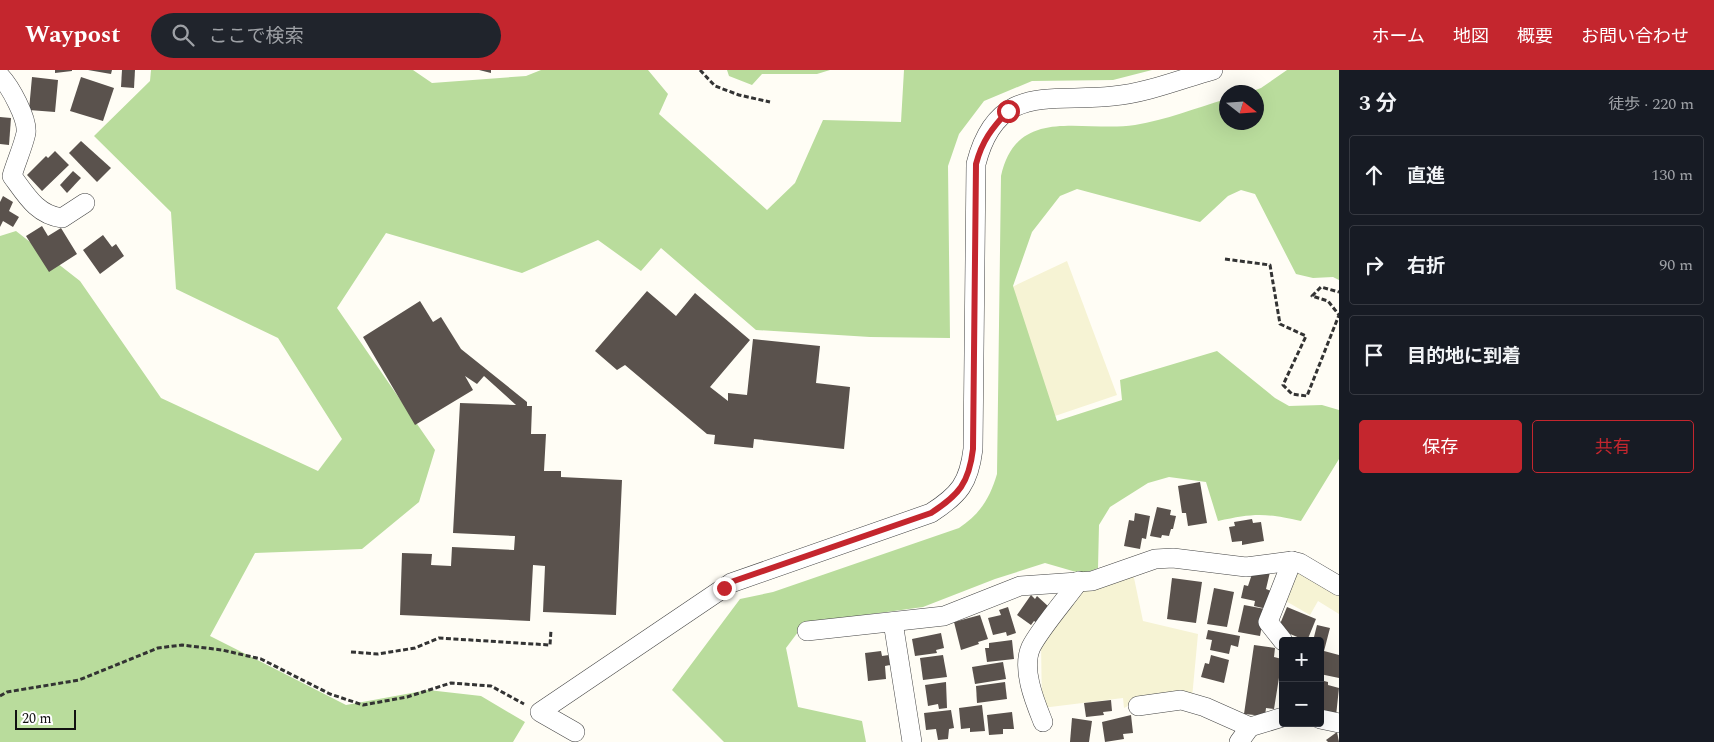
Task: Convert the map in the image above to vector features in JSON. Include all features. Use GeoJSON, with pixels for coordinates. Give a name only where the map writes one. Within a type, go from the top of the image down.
{"type":"FeatureCollection","features":[{"type":"Feature","properties":{"kind":"street"},"geometry":{"type":"LineString","coordinates":[[575,732],[540,712],[731,582],[931,513],[947,502],[963,487],[971,468],[973,449],[976,164],[980,146],[991,128],[1008,111],[1020,104],[1038,98],[1130,94],[1213,70]]}},
{"type":"Feature","properties":{"kind":"street"},"geometry":{"type":"LineString","coordinates":[[0,76],[8,84],[23,118],[26,132],[6,176],[48,216],[62,218],[84,203]]}},
{"type":"Feature","properties":{"kind":"street"},"geometry":{"type":"LineString","coordinates":[[807,631],[944,616],[1020,586],[1092,580],[1155,558],[1173,558],[1246,568],[1292,561],[1300,563],[1339,586]]}},
{"type":"Feature","properties":{"kind":"street"},"geometry":{"type":"LineString","coordinates":[[1280,637],[1268,622],[1292,561]]}},
{"type":"Feature","properties":{"kind":"street"},"geometry":{"type":"LineString","coordinates":[[1043,722],[1035,703],[1028,664],[1031,648],[1079,582]]}},
{"type":"Feature","properties":{"kind":"street"},"geometry":{"type":"LineString","coordinates":[[893,622],[912,742]]}},
{"type":"Feature","properties":{"kind":"street"},"geometry":{"type":"LineString","coordinates":[[1138,706],[1182,700],[1205,707],[1244,734],[1279,717]]}},
{"type":"Feature","properties":{"kind":"street"},"geometry":{"type":"LineString","coordinates":[[1324,720],[1339,723]]}},
{"type":"Feature","properties":{"kind":"path"},"geometry":{"type":"LineString","coordinates":[[700,70],[715,86],[739,95],[770,102]]}},
{"type":"Feature","properties":{"kind":"path"},"geometry":{"type":"LineString","coordinates":[[1225,259],[1270,265],[1280,324],[1306,336],[1283,385],[1292,394],[1307,396],[1339,315],[1328,301],[1312,296],[1321,287],[1339,292]]}},
{"type":"Feature","properties":{"kind":"path"},"geometry":{"type":"LineString","coordinates":[[351,652],[378,654],[415,648],[439,638],[550,645],[551,630]]}},
{"type":"Feature","properties":{"kind":"path"},"geometry":{"type":"LineString","coordinates":[[0,696],[7,692],[79,680],[158,648],[182,645],[222,650],[261,659],[330,694],[363,705],[407,697],[450,684],[491,686],[540,712]]}},
{"type":"Feature","properties":{"kind":"shaded area"},"geometry":{"type":"Polygon","coordinates":[[[1067,261],[1117,395],[1052,417],[1012,287],[1067,261]]]}},
{"type":"Feature","properties":{"kind":"shaded area"},"geometry":{"type":"Polygon","coordinates":[[[1296,566],[1339,592],[1339,614],[1318,601],[1310,615],[1284,600],[1296,566]]]}},
{"type":"Feature","properties":{"kind":"shaded area"},"geometry":{"type":"Polygon","coordinates":[[[1133,573],[1143,621],[1198,634],[1192,698],[1138,701],[1124,708],[1123,698],[1042,708],[1041,643],[1082,591],[1133,573]]]}},
{"type":"Feature","properties":{"kind":"green space"},"geometry":{"type":"Polygon","coordinates":[[[151,70],[413,70],[432,83],[526,76],[541,70],[648,70],[668,94],[659,114],[767,210],[795,183],[823,120],[901,122],[904,70],[1152,70],[1113,80],[1032,81],[984,101],[959,134],[948,166],[950,338],[870,337],[756,330],[661,248],[641,271],[598,240],[522,273],[386,233],[337,308],[435,450],[419,502],[362,549],[255,553],[210,636],[346,705],[428,690],[481,696],[525,722],[513,742],[0,742],[0,236],[16,231],[80,281],[161,398],[318,471],[342,439],[278,338],[176,289],[171,212],[94,136],[150,81],[151,70]]]}},
{"type":"Feature","properties":{"kind":"green space"},"geometry":{"type":"Polygon","coordinates":[[[727,70],[830,70],[817,74],[762,74],[752,85],[729,76],[727,70]]]}},
{"type":"Feature","properties":{"kind":"green space"},"geometry":{"type":"Polygon","coordinates":[[[1287,70],[1339,70],[1339,280],[1333,277],[1313,278],[1296,274],[1255,194],[1241,190],[1228,196],[1200,222],[1077,189],[1060,196],[1032,232],[1013,286],[1057,421],[1122,400],[1120,380],[1217,351],[1275,398],[1289,406],[1322,405],[1339,410],[1339,459],[1301,521],[1278,516],[1260,515],[1241,516],[1218,521],[1206,482],[1169,477],[1148,483],[1110,507],[1099,525],[1098,568],[1083,574],[1045,563],[995,579],[923,607],[843,618],[801,628],[786,648],[798,707],[862,721],[866,742],[724,742],[672,690],[740,599],[773,592],[959,528],[973,517],[991,491],[997,474],[1001,176],[1009,153],[1021,139],[1037,130],[1054,126],[1115,127],[1135,125],[1170,117],[1219,101],[1219,130],[1264,130],[1264,86],[1287,70]]]}},
{"type":"Feature","properties":{"kind":"building"},"geometry":{"type":"Polygon","coordinates":[[[55,70],[72,70],[72,71],[55,73],[55,70]]]}},
{"type":"Feature","properties":{"kind":"building"},"geometry":{"type":"Polygon","coordinates":[[[88,70],[112,70],[111,74],[88,70]]]}},
{"type":"Feature","properties":{"kind":"building"},"geometry":{"type":"Polygon","coordinates":[[[122,70],[135,70],[134,88],[121,87],[122,70]]]}},
{"type":"Feature","properties":{"kind":"building"},"geometry":{"type":"Polygon","coordinates":[[[479,70],[491,70],[491,73],[479,70]]]}},
{"type":"Feature","properties":{"kind":"building"},"geometry":{"type":"Polygon","coordinates":[[[32,77],[58,80],[55,112],[29,110],[32,77]]]}},
{"type":"Feature","properties":{"kind":"building"},"geometry":{"type":"Polygon","coordinates":[[[81,77],[114,88],[103,121],[70,111],[81,77]]]}},
{"type":"Feature","properties":{"kind":"building"},"geometry":{"type":"Polygon","coordinates":[[[0,117],[11,118],[9,145],[0,144],[0,117]]]}},
{"type":"Feature","properties":{"kind":"building"},"geometry":{"type":"Polygon","coordinates":[[[81,141],[111,168],[97,182],[69,153],[81,141]]]}},
{"type":"Feature","properties":{"kind":"building"},"geometry":{"type":"Polygon","coordinates":[[[55,151],[69,165],[42,191],[27,175],[46,156],[48,158],[55,151]]]}},
{"type":"Feature","properties":{"kind":"building"},"geometry":{"type":"Polygon","coordinates":[[[73,171],[81,178],[67,193],[60,185],[73,171]]]}},
{"type":"Feature","properties":{"kind":"building"},"geometry":{"type":"Polygon","coordinates":[[[3,196],[13,202],[9,211],[19,217],[13,227],[3,221],[0,227],[0,202],[3,196]]]}},
{"type":"Feature","properties":{"kind":"building"},"geometry":{"type":"Polygon","coordinates":[[[42,226],[48,236],[61,228],[77,254],[49,272],[26,236],[42,226]]]}},
{"type":"Feature","properties":{"kind":"building"},"geometry":{"type":"Polygon","coordinates":[[[103,235],[112,247],[116,244],[124,256],[100,274],[83,250],[103,235]]]}},
{"type":"Feature","properties":{"kind":"building"},"geometry":{"type":"Polygon","coordinates":[[[647,291],[676,316],[695,293],[750,340],[710,387],[728,401],[728,393],[747,395],[753,339],[820,346],[816,383],[850,387],[844,449],[754,439],[753,448],[714,444],[715,435],[707,434],[625,365],[617,370],[595,351],[647,291]]]}},
{"type":"Feature","properties":{"kind":"building"},"geometry":{"type":"Polygon","coordinates":[[[420,301],[433,322],[441,317],[461,349],[527,402],[527,406],[532,406],[531,434],[546,434],[544,471],[561,471],[561,477],[622,480],[616,615],[543,612],[545,566],[533,565],[530,621],[400,615],[402,553],[432,554],[431,565],[451,566],[452,547],[514,550],[515,536],[453,533],[460,403],[516,405],[484,376],[477,384],[465,376],[473,390],[415,425],[363,337],[420,301]]]}},
{"type":"Feature","properties":{"kind":"building"},"geometry":{"type":"Polygon","coordinates":[[[1200,482],[1207,523],[1188,526],[1186,513],[1182,513],[1178,486],[1200,482]]]}},
{"type":"Feature","properties":{"kind":"building"},"geometry":{"type":"Polygon","coordinates":[[[1157,507],[1171,510],[1170,515],[1176,516],[1169,536],[1162,535],[1161,538],[1150,536],[1157,507]]]}},
{"type":"Feature","properties":{"kind":"building"},"geometry":{"type":"Polygon","coordinates":[[[1135,513],[1150,516],[1146,539],[1142,538],[1140,549],[1124,546],[1129,520],[1134,521],[1135,513]]]}},
{"type":"Feature","properties":{"kind":"building"},"geometry":{"type":"Polygon","coordinates":[[[1252,519],[1253,523],[1261,522],[1264,541],[1242,545],[1242,541],[1232,542],[1229,527],[1235,526],[1234,522],[1252,519]]]}},
{"type":"Feature","properties":{"kind":"building"},"geometry":{"type":"Polygon","coordinates":[[[1270,572],[1266,589],[1271,591],[1267,609],[1254,606],[1255,601],[1241,598],[1244,585],[1248,586],[1252,574],[1270,572]]]}},
{"type":"Feature","properties":{"kind":"building"},"geometry":{"type":"Polygon","coordinates":[[[1172,578],[1202,582],[1196,623],[1167,619],[1172,578]]]}},
{"type":"Feature","properties":{"kind":"building"},"geometry":{"type":"Polygon","coordinates":[[[1214,588],[1234,592],[1227,627],[1207,624],[1214,588]]]}},
{"type":"Feature","properties":{"kind":"building"},"geometry":{"type":"Polygon","coordinates":[[[1031,595],[1035,599],[1037,596],[1049,607],[1037,623],[1034,621],[1031,625],[1017,615],[1031,595]]]}},
{"type":"Feature","properties":{"kind":"building"},"geometry":{"type":"Polygon","coordinates":[[[1244,605],[1265,609],[1260,636],[1238,632],[1244,605]]]}},
{"type":"Feature","properties":{"kind":"building"},"geometry":{"type":"Polygon","coordinates":[[[1008,607],[1016,633],[1007,636],[1006,632],[993,635],[988,618],[1001,615],[999,610],[1008,607]]]}},
{"type":"Feature","properties":{"kind":"building"},"geometry":{"type":"Polygon","coordinates":[[[1287,607],[1316,619],[1309,637],[1297,637],[1278,629],[1287,607]]]}},
{"type":"Feature","properties":{"kind":"building"},"geometry":{"type":"Polygon","coordinates":[[[980,615],[988,639],[961,650],[954,622],[980,615]]]}},
{"type":"Feature","properties":{"kind":"building"},"geometry":{"type":"Polygon","coordinates":[[[1317,625],[1330,628],[1324,651],[1324,637],[1314,637],[1317,625]]]}},
{"type":"Feature","properties":{"kind":"building"},"geometry":{"type":"Polygon","coordinates":[[[1208,630],[1240,636],[1238,647],[1231,645],[1229,654],[1210,650],[1212,640],[1206,639],[1208,630]]]}},
{"type":"Feature","properties":{"kind":"building"},"geometry":{"type":"Polygon","coordinates":[[[941,633],[944,648],[936,650],[937,653],[915,656],[912,639],[941,633]]]}},
{"type":"Feature","properties":{"kind":"building"},"geometry":{"type":"Polygon","coordinates":[[[1012,640],[1014,659],[987,662],[985,648],[989,648],[989,643],[1012,640]]]}},
{"type":"Feature","properties":{"kind":"building"},"geometry":{"type":"Polygon","coordinates":[[[1254,645],[1275,648],[1274,657],[1279,658],[1279,678],[1274,709],[1266,708],[1265,716],[1244,714],[1254,645]]]}},
{"type":"Feature","properties":{"kind":"building"},"geometry":{"type":"Polygon","coordinates":[[[881,651],[882,656],[889,655],[890,665],[885,666],[886,679],[868,681],[865,653],[881,651]]]}},
{"type":"Feature","properties":{"kind":"building"},"geometry":{"type":"Polygon","coordinates":[[[1324,651],[1339,655],[1339,678],[1324,675],[1324,651]]]}},
{"type":"Feature","properties":{"kind":"building"},"geometry":{"type":"Polygon","coordinates":[[[943,655],[947,677],[923,680],[920,658],[943,655]]]}},
{"type":"Feature","properties":{"kind":"building"},"geometry":{"type":"Polygon","coordinates":[[[1211,655],[1229,660],[1224,683],[1201,677],[1205,663],[1209,664],[1211,655]]]}},
{"type":"Feature","properties":{"kind":"building"},"geometry":{"type":"Polygon","coordinates":[[[1003,662],[1006,679],[975,684],[972,667],[1003,662]]]}},
{"type":"Feature","properties":{"kind":"building"},"geometry":{"type":"Polygon","coordinates":[[[1324,681],[1328,682],[1328,685],[1339,688],[1336,716],[1324,713],[1324,681]]]}},
{"type":"Feature","properties":{"kind":"building"},"geometry":{"type":"Polygon","coordinates":[[[946,682],[947,708],[939,709],[938,704],[928,706],[925,685],[946,682]]]}},
{"type":"Feature","properties":{"kind":"building"},"geometry":{"type":"Polygon","coordinates":[[[1005,682],[1007,699],[977,703],[976,686],[1005,682]]]}},
{"type":"Feature","properties":{"kind":"building"},"geometry":{"type":"Polygon","coordinates":[[[1111,700],[1112,711],[1103,712],[1104,715],[1086,717],[1084,703],[1111,700]]]}},
{"type":"Feature","properties":{"kind":"building"},"geometry":{"type":"Polygon","coordinates":[[[982,705],[985,731],[970,732],[970,728],[961,729],[959,708],[982,705]]]}},
{"type":"Feature","properties":{"kind":"building"},"geometry":{"type":"Polygon","coordinates":[[[951,710],[954,728],[949,729],[948,739],[938,740],[936,729],[926,730],[924,713],[951,710]]]}},
{"type":"Feature","properties":{"kind":"building"},"geometry":{"type":"Polygon","coordinates":[[[1012,712],[1014,729],[1003,729],[1003,734],[989,735],[987,715],[1012,712]]]}},
{"type":"Feature","properties":{"kind":"building"},"geometry":{"type":"Polygon","coordinates":[[[1131,715],[1133,733],[1123,734],[1124,739],[1105,742],[1102,722],[1131,715]]]}},
{"type":"Feature","properties":{"kind":"building"},"geometry":{"type":"Polygon","coordinates":[[[1072,718],[1092,721],[1089,742],[1070,742],[1072,718]]]}},
{"type":"Feature","properties":{"kind":"building"},"geometry":{"type":"Polygon","coordinates":[[[1337,732],[1339,742],[1328,742],[1326,740],[1337,732]]]}},
{"type":"Feature","properties":{"kind":"route"},"geometry":{"type":"LineString","coordinates":[[724,588],[731,582],[931,513],[947,502],[963,487],[971,468],[973,449],[976,164],[980,146],[991,128],[1008,111]]}}]}
